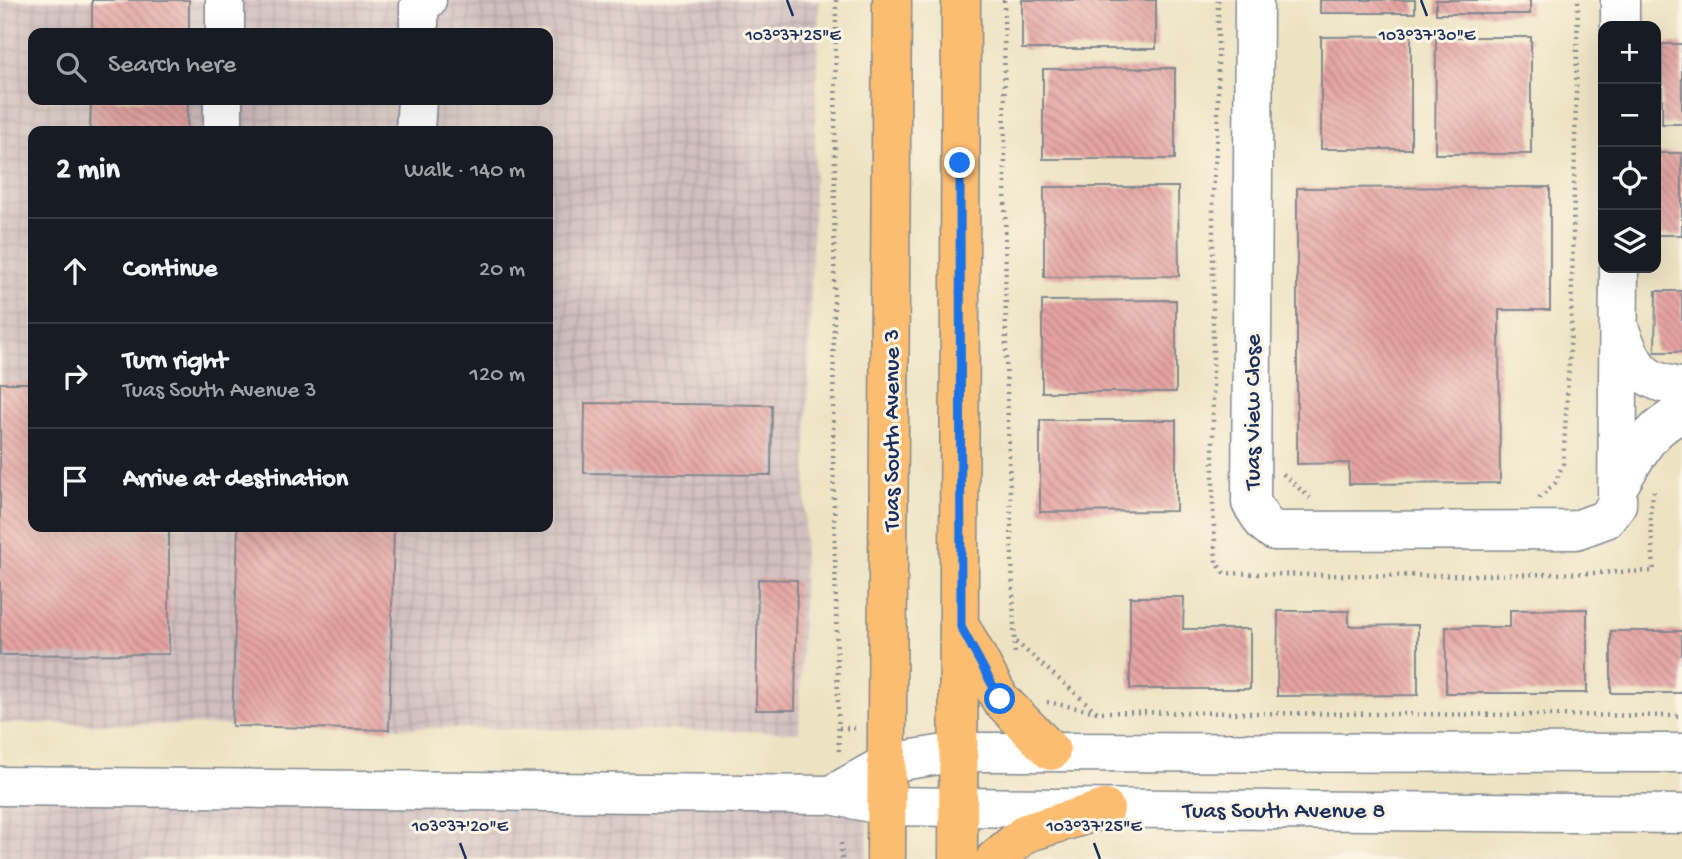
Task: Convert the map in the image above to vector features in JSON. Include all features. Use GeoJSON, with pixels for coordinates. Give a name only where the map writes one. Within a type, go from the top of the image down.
{"type":"FeatureCollection","features":[{"type":"Feature","properties":{"kind":"main road","name":"Tuas South Avenue 3"},"geometry":{"type":"LineString","coordinates":[[886,859],[892,0]]}},
{"type":"Feature","properties":{"kind":"main road"},"geometry":{"type":"LineString","coordinates":[[958,859],[961,627],[961,0]]}},
{"type":"Feature","properties":{"kind":"main road"},"geometry":{"type":"LineString","coordinates":[[961,627],[1000,699],[1051,751]]}},
{"type":"Feature","properties":{"kind":"main road"},"geometry":{"type":"LineString","coordinates":[[995,859],[1026,833],[1105,809]]}},
{"type":"Feature","properties":{"kind":"street"},"geometry":{"type":"LineString","coordinates":[[225,0],[225,28]]}},
{"type":"Feature","properties":{"kind":"street"},"geometry":{"type":"LineString","coordinates":[[419,28],[419,6],[428,0]]}},
{"type":"Feature","properties":{"kind":"street","name":"Tuas View Close"},"geometry":{"type":"LineString","coordinates":[[1254,0],[1251,503],[1264,523],[1274,531],[1576,530],[1606,519],[1617,504],[1618,487],[1619,273]]}},
{"type":"Feature","properties":{"kind":"street"},"geometry":{"type":"LineString","coordinates":[[1620,0],[1620,21]]}},
{"type":"Feature","properties":{"kind":"street"},"geometry":{"type":"LineString","coordinates":[[223,105],[223,126]]}},
{"type":"Feature","properties":{"kind":"street"},"geometry":{"type":"LineString","coordinates":[[415,126],[417,105]]}},
{"type":"Feature","properties":{"kind":"street","name":"Tuas View Close"},"geometry":{"type":"LineString","coordinates":[[1619,328],[1634,366],[1657,384],[1682,387]]}},
{"type":"Feature","properties":{"kind":"street","name":"Tuas View Close"},"geometry":{"type":"LineString","coordinates":[[1618,487],[1646,439],[1671,418],[1682,414]]}},
{"type":"Feature","properties":{"kind":"street"},"geometry":{"type":"LineString","coordinates":[[835,781],[888,763],[958,752],[1682,753]]}},
{"type":"Feature","properties":{"kind":"street","name":"Tuas South Avenue 8"},"geometry":{"type":"LineString","coordinates":[[0,786],[835,781],[886,806],[1682,814]]}},
{"type":"Feature","properties":{"kind":"path"},"geometry":{"type":"LineString","coordinates":[[835,781],[839,728],[833,454],[836,0]]}},
{"type":"Feature","properties":{"kind":"path"},"geometry":{"type":"LineString","coordinates":[[1004,0],[1006,357],[1016,669]]}},
{"type":"Feature","properties":{"kind":"path"},"geometry":{"type":"LineString","coordinates":[[1217,0],[1218,124],[1213,194],[1213,509],[1216,562],[1224,573],[1514,576],[1654,572],[1650,511],[1656,479]]}},
{"type":"Feature","properties":{"kind":"path"},"geometry":{"type":"LineString","coordinates":[[1527,499],[1539,498],[1555,483],[1563,464],[1571,329],[1578,0]]}},
{"type":"Feature","properties":{"kind":"path"},"geometry":{"type":"LineString","coordinates":[[1279,470],[1307,498],[1320,499]]}},
{"type":"Feature","properties":{"kind":"path"},"geometry":{"type":"LineString","coordinates":[[1015,642],[1097,712]]}},
{"type":"Feature","properties":{"kind":"path"},"geometry":{"type":"LineString","coordinates":[[1043,701],[1097,712],[1682,716]]}},
{"type":"Feature","properties":{"kind":"path"},"geometry":{"type":"LineString","coordinates":[[839,728],[856,728]]}},
{"type":"Feature","properties":{"kind":"path"},"geometry":{"type":"LineString","coordinates":[[842,843],[842,859]]}},
{"type":"Feature","properties":{"kind":"shaded area"},"geometry":{"type":"Polygon","coordinates":[[[0,0],[819,0],[799,732],[0,723],[0,0]]]}},
{"type":"Feature","properties":{"kind":"shaded area"},"geometry":{"type":"Polygon","coordinates":[[[0,772],[868,794],[867,859],[0,859],[0,772]]]}},
{"type":"Feature","properties":{"kind":"shaded area"},"geometry":{"type":"Polygon","coordinates":[[[1682,858],[1682,859],[1041,859],[1682,858]]]}},
{"type":"Feature","properties":{"kind":"building"},"geometry":{"type":"Polygon","coordinates":[[[92,0],[189,0],[189,28],[92,28],[92,0]]]}},
{"type":"Feature","properties":{"kind":"building"},"geometry":{"type":"Polygon","coordinates":[[[1022,0],[1156,0],[1156,49],[1022,49],[1022,0]]]}},
{"type":"Feature","properties":{"kind":"building"},"geometry":{"type":"Polygon","coordinates":[[[1320,0],[1415,0],[1415,13],[1320,13],[1320,0]]]}},
{"type":"Feature","properties":{"kind":"building"},"geometry":{"type":"Polygon","coordinates":[[[1436,0],[1530,0],[1530,14],[1436,14],[1436,0]]]}},
{"type":"Feature","properties":{"kind":"building"},"geometry":{"type":"Polygon","coordinates":[[[1411,36],[1411,149],[1321,149],[1321,37],[1411,36]]]}},
{"type":"Feature","properties":{"kind":"building"},"geometry":{"type":"Polygon","coordinates":[[[1436,37],[1531,37],[1531,154],[1435,154],[1436,37]]]}},
{"type":"Feature","properties":{"kind":"building"},"geometry":{"type":"Polygon","coordinates":[[[1662,44],[1682,44],[1682,124],[1662,124],[1662,44]]]}},
{"type":"Feature","properties":{"kind":"building"},"geometry":{"type":"Polygon","coordinates":[[[1175,68],[1175,159],[1043,159],[1043,69],[1175,68]]]}},
{"type":"Feature","properties":{"kind":"building"},"geometry":{"type":"Polygon","coordinates":[[[91,105],[188,105],[187,126],[90,126],[91,105]]]}},
{"type":"Feature","properties":{"kind":"building"},"geometry":{"type":"Polygon","coordinates":[[[1661,153],[1682,153],[1682,235],[1661,235],[1661,153]]]}},
{"type":"Feature","properties":{"kind":"building"},"geometry":{"type":"Polygon","coordinates":[[[1044,187],[1178,187],[1179,276],[1044,277],[1044,187]]]}},
{"type":"Feature","properties":{"kind":"building"},"geometry":{"type":"Polygon","coordinates":[[[1550,187],[1550,310],[1499,310],[1500,483],[1349,484],[1349,463],[1297,464],[1297,188],[1550,187]]]}},
{"type":"Feature","properties":{"kind":"building"},"geometry":{"type":"Polygon","coordinates":[[[1656,291],[1682,291],[1682,352],[1655,352],[1656,291]]]}},
{"type":"Feature","properties":{"kind":"building"},"geometry":{"type":"Polygon","coordinates":[[[1176,300],[1176,392],[1042,392],[1042,301],[1176,300]]]}},
{"type":"Feature","properties":{"kind":"building"},"geometry":{"type":"Polygon","coordinates":[[[0,383],[28,383],[28,532],[169,532],[169,654],[0,655],[0,383]]]}},
{"type":"Feature","properties":{"kind":"building"},"geometry":{"type":"Polygon","coordinates":[[[585,403],[772,405],[771,475],[584,473],[585,403]]]}},
{"type":"Feature","properties":{"kind":"building"},"geometry":{"type":"Polygon","coordinates":[[[1040,420],[1176,420],[1176,511],[1040,512],[1040,420]]]}},
{"type":"Feature","properties":{"kind":"building"},"geometry":{"type":"Polygon","coordinates":[[[238,532],[394,532],[389,730],[232,726],[238,532]]]}},
{"type":"Feature","properties":{"kind":"building"},"geometry":{"type":"Polygon","coordinates":[[[758,579],[797,580],[795,710],[756,710],[758,579]]]}},
{"type":"Feature","properties":{"kind":"building"},"geometry":{"type":"Polygon","coordinates":[[[1130,597],[1184,597],[1183,629],[1250,629],[1250,689],[1130,689],[1130,597]]]}},
{"type":"Feature","properties":{"kind":"building"},"geometry":{"type":"Polygon","coordinates":[[[1587,609],[1587,693],[1446,693],[1446,627],[1510,627],[1510,610],[1587,609]]]}},
{"type":"Feature","properties":{"kind":"building"},"geometry":{"type":"Polygon","coordinates":[[[1278,611],[1349,611],[1349,626],[1418,625],[1418,695],[1277,696],[1278,611]]]}},
{"type":"Feature","properties":{"kind":"building"},"geometry":{"type":"Polygon","coordinates":[[[1611,631],[1682,631],[1682,693],[1611,693],[1611,631]]]}},
{"type":"Feature","properties":{"kind":"route"},"geometry":{"type":"LineString","coordinates":[[960,163],[961,627],[1000,699]]}}]}
